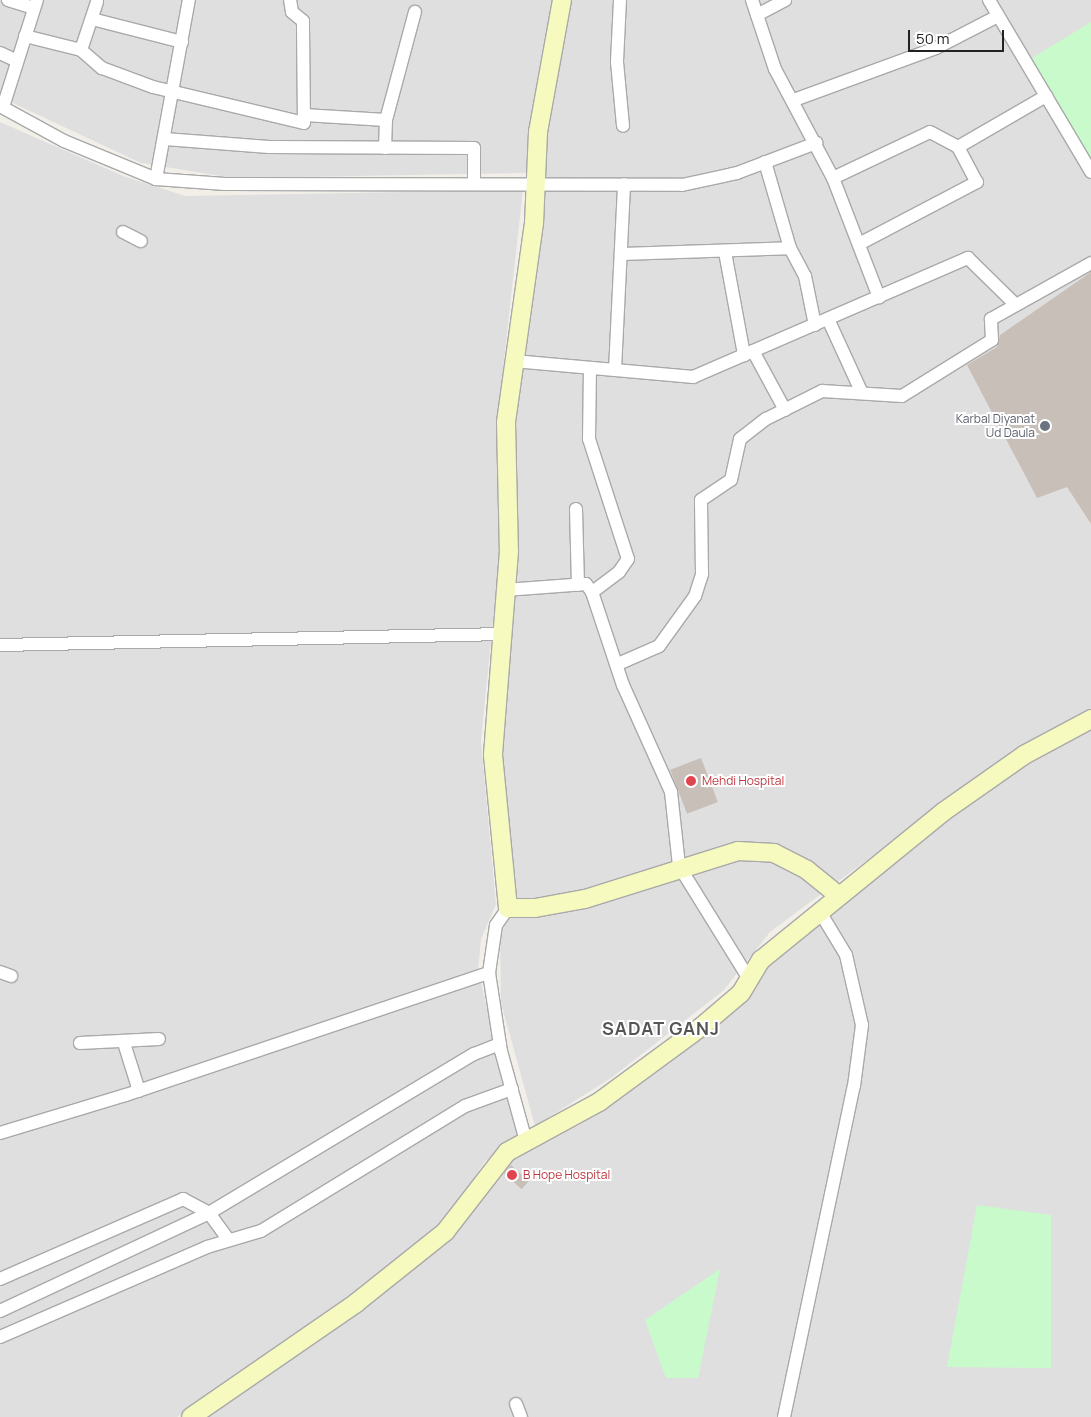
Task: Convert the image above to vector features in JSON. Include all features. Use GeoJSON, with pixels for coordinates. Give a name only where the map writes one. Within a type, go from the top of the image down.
{"type":"FeatureCollection","features":[{"type":"Feature","properties":{"kind":"street"},"geometry":{"type":"LineString","coordinates":[[8,0],[35,4],[1,106],[64,141],[156,179],[225,184],[536,182],[682,185],[765,162],[816,143]]}},
{"type":"Feature","properties":{"kind":"street"},"geometry":{"type":"LineString","coordinates":[[156,179],[175,92],[189,0]]}},
{"type":"Feature","properties":{"kind":"street"},"geometry":{"type":"LineString","coordinates":[[25,36],[81,50],[102,68],[175,92],[304,123],[303,21],[292,12],[290,0]]}},
{"type":"Feature","properties":{"kind":"street"},"geometry":{"type":"LineString","coordinates":[[526,1141],[500,1044],[489,973],[496,925],[508,908],[493,755],[509,551],[506,423],[536,182],[538,132],[562,0]]}},
{"type":"Feature","properties":{"kind":"street"},"geometry":{"type":"LineString","coordinates":[[620,0],[617,62],[623,126]]}},
{"type":"Feature","properties":{"kind":"street"},"geometry":{"type":"LineString","coordinates":[[752,0],[775,69],[794,100],[833,178],[878,297]]}},
{"type":"Feature","properties":{"kind":"street"},"geometry":{"type":"LineString","coordinates":[[757,15],[785,0]]}},
{"type":"Feature","properties":{"kind":"street"},"geometry":{"type":"LineString","coordinates":[[989,0],[1091,172]]}},
{"type":"Feature","properties":{"kind":"street"},"geometry":{"type":"LineString","coordinates":[[81,50],[97,2]]}},
{"type":"Feature","properties":{"kind":"street"},"geometry":{"type":"LineString","coordinates":[[385,148],[386,120],[415,12]]}},
{"type":"Feature","properties":{"kind":"street"},"geometry":{"type":"LineString","coordinates":[[794,100],[936,48],[998,16]]}},
{"type":"Feature","properties":{"kind":"street"},"geometry":{"type":"LineString","coordinates":[[92,19],[182,42]]}},
{"type":"Feature","properties":{"kind":"street"},"geometry":{"type":"LineString","coordinates":[[0,53],[17,61]]}},
{"type":"Feature","properties":{"kind":"street"},"geometry":{"type":"LineString","coordinates":[[958,147],[1046,96]]}},
{"type":"Feature","properties":{"kind":"street"},"geometry":{"type":"LineString","coordinates":[[304,115],[386,120]]}},
{"type":"Feature","properties":{"kind":"street"},"geometry":{"type":"LineString","coordinates":[[833,178],[930,132],[958,147],[977,182],[859,244]]}},
{"type":"Feature","properties":{"kind":"street"},"geometry":{"type":"LineString","coordinates":[[165,139],[269,147],[474,148],[474,182]]}},
{"type":"Feature","properties":{"kind":"street"},"geometry":{"type":"LineString","coordinates":[[765,162],[790,248],[805,276],[814,324]]}},
{"type":"Feature","properties":{"kind":"street"},"geometry":{"type":"LineString","coordinates":[[616,370],[624,184]]}},
{"type":"Feature","properties":{"kind":"street"},"geometry":{"type":"LineString","coordinates":[[123,232],[141,241]]}},
{"type":"Feature","properties":{"kind":"street"},"geometry":{"type":"LineString","coordinates":[[621,254],[726,252],[790,248]]}},
{"type":"Feature","properties":{"kind":"street"},"geometry":{"type":"LineString","coordinates":[[726,252],[748,353],[785,410]]}},
{"type":"Feature","properties":{"kind":"street"},"geometry":{"type":"LineString","coordinates":[[514,361],[693,377],[968,258],[1015,304]]}},
{"type":"Feature","properties":{"kind":"street"},"geometry":{"type":"LineString","coordinates":[[618,664],[659,646],[695,596],[702,574],[701,500],[731,480],[740,439],[785,410],[822,391],[861,391],[902,396],[992,340],[991,319],[1091,263]]}},
{"type":"Feature","properties":{"kind":"street"},"geometry":{"type":"LineString","coordinates":[[828,319],[861,391]]}},
{"type":"Feature","properties":{"kind":"street"},"geometry":{"type":"LineString","coordinates":[[590,368],[589,439],[628,559],[619,572],[592,592]]}},
{"type":"Feature","properties":{"kind":"street"},"geometry":{"type":"LineString","coordinates":[[576,510],[578,585]]}},
{"type":"Feature","properties":{"kind":"street"},"geometry":{"type":"LineString","coordinates":[[505,590],[586,584],[592,592],[618,664],[622,685],[670,792],[679,866],[749,979]]}},
{"type":"Feature","properties":{"kind":"street"},"geometry":{"type":"LineString","coordinates":[[0,645],[503,634]]}},
{"type":"Feature","properties":{"kind":"street"},"geometry":{"type":"LineString","coordinates":[[192,1417],[356,1303],[446,1232],[491,1169],[507,1152],[599,1102],[701,1027],[740,993],[761,960],[840,896],[1024,755],[1091,719]]}},
{"type":"Feature","properties":{"kind":"street"},"geometry":{"type":"LineString","coordinates":[[508,908],[535,908],[585,899],[679,866],[738,851],[774,853],[807,870],[840,896]]}},
{"type":"Feature","properties":{"kind":"street"},"geometry":{"type":"LineString","coordinates":[[784,1417],[854,1086],[862,1024],[846,955],[820,912]]}},
{"type":"Feature","properties":{"kind":"street"},"geometry":{"type":"LineString","coordinates":[[0,1133],[139,1091],[489,973]]}},
{"type":"Feature","properties":{"kind":"street"},"geometry":{"type":"LineString","coordinates":[[80,1043],[124,1043],[159,1038]]}},
{"type":"Feature","properties":{"kind":"street"},"geometry":{"type":"LineString","coordinates":[[124,1043],[139,1091]]}},
{"type":"Feature","properties":{"kind":"street"},"geometry":{"type":"LineString","coordinates":[[0,1311],[209,1213],[474,1054],[500,1044]]}},
{"type":"Feature","properties":{"kind":"street"},"geometry":{"type":"LineString","coordinates":[[0,1337],[228,1239],[261,1231],[465,1106],[512,1089]]}},
{"type":"Feature","properties":{"kind":"street"},"geometry":{"type":"LineString","coordinates":[[0,1278],[178,1200],[189,1198],[209,1213],[228,1239]]}},
{"type":"Feature","properties":{"kind":"street"},"geometry":{"type":"LineString","coordinates":[[516,1404],[522,1417]]}},
{"type":"Feature","properties":{"kind":"shaded area"},"geometry":{"type":"Polygon","coordinates":[[[0,0],[555,0],[541,63],[527,173],[233,178],[141,163],[0,97],[0,0]]]}},
{"type":"Feature","properties":{"kind":"shaded area"},"geometry":{"type":"Polygon","coordinates":[[[559,0],[1091,0],[1091,709],[1004,758],[770,932],[723,991],[611,1078],[535,1126],[501,1003],[500,938],[515,897],[502,792],[501,733],[517,296],[559,0]]]}},
{"type":"Feature","properties":{"kind":"shaded area"},"geometry":{"type":"Polygon","coordinates":[[[0,122],[123,176],[185,196],[523,190],[504,360],[497,469],[499,560],[481,741],[496,904],[481,939],[478,971],[519,1138],[485,1161],[451,1213],[412,1250],[326,1316],[177,1417],[0,1417],[0,122]]]}},
{"type":"Feature","properties":{"kind":"shaded area"},"geometry":{"type":"Polygon","coordinates":[[[1091,728],[1091,1417],[201,1417],[440,1243],[472,1213],[508,1160],[579,1125],[742,1002],[763,965],[1001,778],[1091,728]]]}},
{"type":"Feature","properties":{"kind":"green space"},"geometry":{"type":"Polygon","coordinates":[[[1091,22],[1091,165],[1029,60],[1091,22]]]}},
{"type":"Feature","properties":{"kind":"green space"},"geometry":{"type":"Polygon","coordinates":[[[977,1205],[1051,1215],[1051,1368],[947,1367],[977,1205]]]}},
{"type":"Feature","properties":{"kind":"green space"},"geometry":{"type":"Polygon","coordinates":[[[720,1269],[698,1378],[666,1378],[645,1320],[720,1269]]]}},
{"type":"Feature","properties":{"kind":"building","name":"Karbal Diyanat Ud Daula"},"geometry":{"type":"Polygon","coordinates":[[[1091,272],[1091,524],[1067,487],[1037,498],[967,365],[997,347],[1000,335],[1091,272]]]}},
{"type":"Feature","properties":{"kind":"building"},"geometry":{"type":"Polygon","coordinates":[[[701,758],[718,802],[687,814],[670,770],[701,758]]]}},
{"type":"Feature","properties":{"kind":"building"},"geometry":{"type":"Polygon","coordinates":[[[511,1165],[529,1181],[521,1189],[504,1173],[511,1165]]]}},
{"type":"Feature","properties":{"kind":"place","name":"Karbal Diyanat Ud Daula"},"geometry":{"type":"Point","coordinates":[1045,426]}},
{"type":"Feature","properties":{"kind":"place","name":"Mehdi Hospital"},"geometry":{"type":"Point","coordinates":[691,781]}},
{"type":"Feature","properties":{"kind":"place","name":"B Hope Hospital"},"geometry":{"type":"Point","coordinates":[512,1175]}},
{"type":"Feature","properties":{"kind":"district","name":"SADAT GANJ"},"geometry":{"type":"Point","coordinates":[661,1028]}}]}
